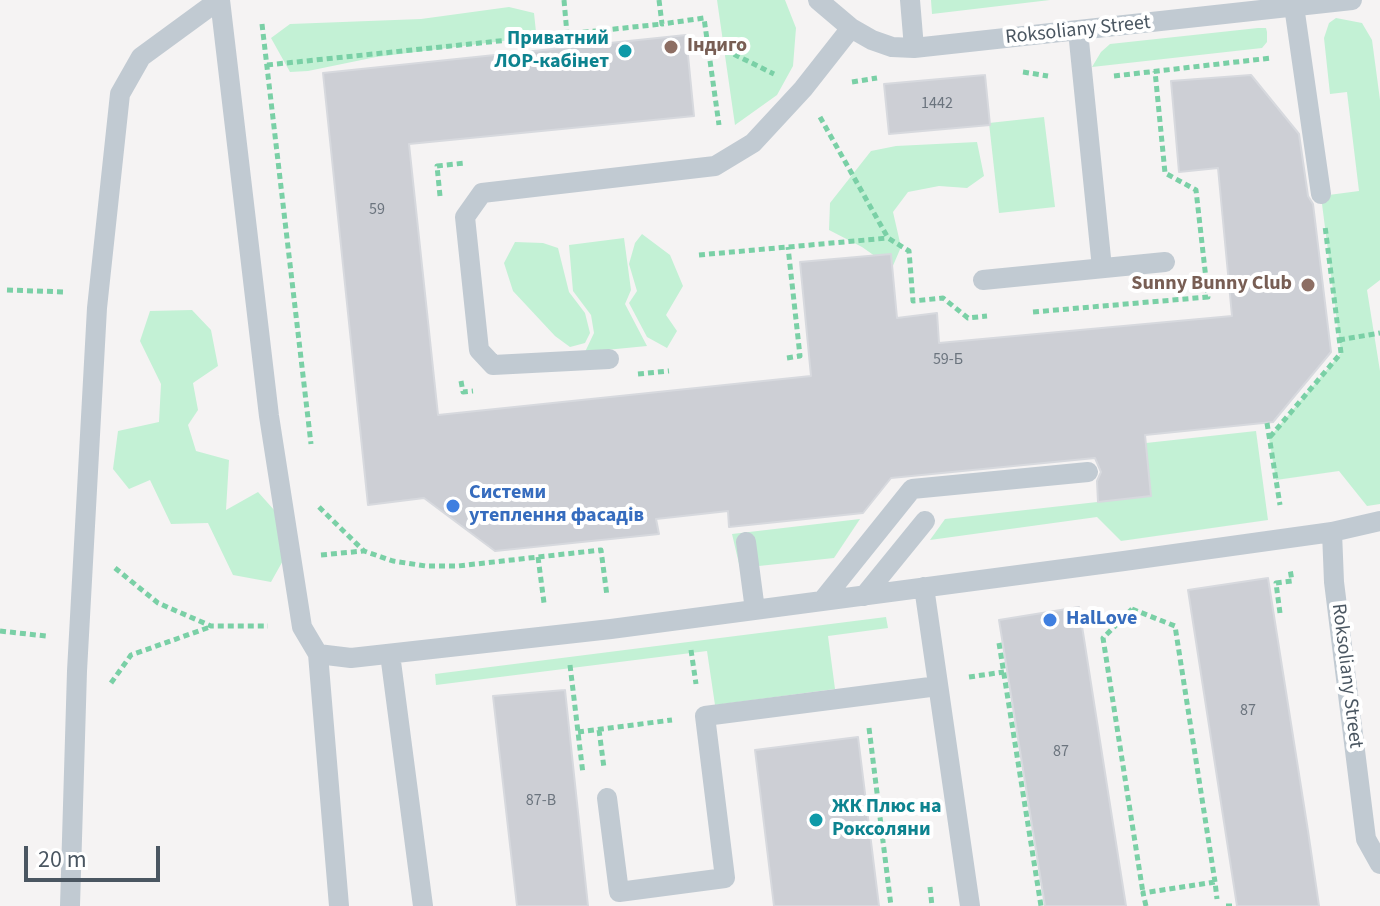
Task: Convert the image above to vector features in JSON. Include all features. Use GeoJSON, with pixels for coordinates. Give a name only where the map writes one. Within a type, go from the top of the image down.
{"type":"FeatureCollection","features":[{"type":"Feature","properties":{"kind":"lane"},"geometry":{"type":"LineString","coordinates":[[70,906],[79,639],[99,295],[120,94],[141,57],[220,0],[269,416],[302,627],[318,654],[339,906]]}},
{"type":"Feature","properties":{"kind":"lane","name":"Roksoliany Street"},"geometry":{"type":"LineString","coordinates":[[818,0],[851,28],[892,47],[914,48],[1352,0]]}},
{"type":"Feature","properties":{"kind":"lane"},"geometry":{"type":"LineString","coordinates":[[910,0],[914,48]]}},
{"type":"Feature","properties":{"kind":"lane"},"geometry":{"type":"LineString","coordinates":[[1294,6],[1321,194]]}},
{"type":"Feature","properties":{"kind":"lane"},"geometry":{"type":"LineString","coordinates":[[609,359],[493,365],[479,350],[465,217],[482,193],[715,166],[753,143],[803,89],[851,28]]}},
{"type":"Feature","properties":{"kind":"lane"},"geometry":{"type":"LineString","coordinates":[[1078,31],[1102,268]]}},
{"type":"Feature","properties":{"kind":"lane"},"geometry":{"type":"LineString","coordinates":[[983,280],[1165,262]]}},
{"type":"Feature","properties":{"kind":"lane"},"geometry":{"type":"LineString","coordinates":[[822,601],[912,489],[1088,472]]}},
{"type":"Feature","properties":{"kind":"lane"},"geometry":{"type":"LineString","coordinates":[[864,596],[925,521]]}},
{"type":"Feature","properties":{"kind":"lane"},"geometry":{"type":"LineString","coordinates":[[318,654],[351,658],[611,629],[1332,532],[1380,521]]}},
{"type":"Feature","properties":{"kind":"lane","name":"Roksoliany Street"},"geometry":{"type":"LineString","coordinates":[[1332,532],[1334,582],[1366,839],[1380,864]]}},
{"type":"Feature","properties":{"kind":"lane"},"geometry":{"type":"LineString","coordinates":[[746,542],[755,610]]}},
{"type":"Feature","properties":{"kind":"lane"},"geometry":{"type":"LineString","coordinates":[[924,587],[970,906]]}},
{"type":"Feature","properties":{"kind":"lane"},"geometry":{"type":"LineString","coordinates":[[390,654],[423,906]]}},
{"type":"Feature","properties":{"kind":"lane"},"geometry":{"type":"LineString","coordinates":[[607,798],[619,892],[725,878],[702,716],[938,686]]}},
{"type":"Feature","properties":{"kind":"path"},"geometry":{"type":"LineString","coordinates":[[564,0],[569,47]]}},
{"type":"Feature","properties":{"kind":"path"},"geometry":{"type":"LineString","coordinates":[[659,0],[662,24]]}},
{"type":"Feature","properties":{"kind":"path"},"geometry":{"type":"LineString","coordinates":[[267,66],[704,18],[724,161]]}},
{"type":"Feature","properties":{"kind":"path"},"geometry":{"type":"LineString","coordinates":[[262,24],[312,459]]}},
{"type":"Feature","properties":{"kind":"path"},"geometry":{"type":"LineString","coordinates":[[707,41],[803,89],[888,238],[909,251],[913,301],[943,298],[968,318],[998,315]]}},
{"type":"Feature","properties":{"kind":"path"},"geometry":{"type":"LineString","coordinates":[[1083,80],[1301,54]]}},
{"type":"Feature","properties":{"kind":"path"},"geometry":{"type":"LineString","coordinates":[[1028,313],[1208,297],[1196,190],[1165,173],[1155,71]]}},
{"type":"Feature","properties":{"kind":"path"},"geometry":{"type":"LineString","coordinates":[[442,211],[437,166],[468,163]]}},
{"type":"Feature","properties":{"kind":"path"},"geometry":{"type":"LineString","coordinates":[[1269,438],[1341,353],[1321,194]]}},
{"type":"Feature","properties":{"kind":"path"},"geometry":{"type":"LineString","coordinates":[[699,255],[888,238]]}},
{"type":"Feature","properties":{"kind":"path"},"geometry":{"type":"LineString","coordinates":[[787,358],[800,356],[788,247]]}},
{"type":"Feature","properties":{"kind":"path"},"geometry":{"type":"LineString","coordinates":[[7,290],[99,295]]}},
{"type":"Feature","properties":{"kind":"path"},"geometry":{"type":"LineString","coordinates":[[1339,340],[1380,333]]}},
{"type":"Feature","properties":{"kind":"path"},"geometry":{"type":"LineString","coordinates":[[637,374],[669,371]]}},
{"type":"Feature","properties":{"kind":"path"},"geometry":{"type":"LineString","coordinates":[[461,377],[463,392],[479,390]]}},
{"type":"Feature","properties":{"kind":"path"},"geometry":{"type":"LineString","coordinates":[[318,506],[364,551]]}},
{"type":"Feature","properties":{"kind":"path"},"geometry":{"type":"LineString","coordinates":[[86,545],[158,603],[211,626]]}},
{"type":"Feature","properties":{"kind":"path"},"geometry":{"type":"LineString","coordinates":[[318,555],[364,551],[393,561],[426,566],[458,566],[601,550],[611,629]]}},
{"type":"Feature","properties":{"kind":"path"},"geometry":{"type":"LineString","coordinates":[[538,557],[549,636]]}},
{"type":"Feature","properties":{"kind":"path"},"geometry":{"type":"LineString","coordinates":[[1280,613],[1276,583],[1292,581],[1289,565]]}},
{"type":"Feature","properties":{"kind":"path"},"geometry":{"type":"LineString","coordinates":[[1130,599],[1132,609]]}},
{"type":"Feature","properties":{"kind":"path"},"geometry":{"type":"LineString","coordinates":[[1132,609],[1175,626],[1217,899]]}},
{"type":"Feature","properties":{"kind":"path"},"geometry":{"type":"LineString","coordinates":[[1132,609],[1103,638],[1146,906]]}},
{"type":"Feature","properties":{"kind":"path"},"geometry":{"type":"LineString","coordinates":[[75,732],[131,655],[211,626],[302,627]]}},
{"type":"Feature","properties":{"kind":"path"},"geometry":{"type":"LineString","coordinates":[[0,631],[79,639]]}},
{"type":"Feature","properties":{"kind":"path"},"geometry":{"type":"LineString","coordinates":[[568,654],[578,732],[702,716],[690,640]]}},
{"type":"Feature","properties":{"kind":"path"},"geometry":{"type":"LineString","coordinates":[[999,643],[1041,906]]}},
{"type":"Feature","properties":{"kind":"path"},"geometry":{"type":"LineString","coordinates":[[967,677],[1004,672]]}},
{"type":"Feature","properties":{"kind":"path"},"geometry":{"type":"LineString","coordinates":[[865,695],[891,906]]}},
{"type":"Feature","properties":{"kind":"path"},"geometry":{"type":"LineString","coordinates":[[1143,893],[1215,882]]}},
{"type":"Feature","properties":{"kind":"path"},"geometry":{"type":"LineString","coordinates":[[1226,906],[1235,906]]}},
{"type":"Feature","properties":{"kind":"green space"},"geometry":{"type":"Polygon","coordinates":[[[717,0],[785,0],[796,28],[793,66],[777,95],[735,125],[717,0]]]}},
{"type":"Feature","properties":{"kind":"green space"},"geometry":{"type":"Polygon","coordinates":[[[931,0],[1050,0],[932,14],[931,0]]]}},
{"type":"Feature","properties":{"kind":"green space"},"geometry":{"type":"Polygon","coordinates":[[[509,7],[534,13],[536,32],[511,40],[376,57],[308,71],[290,72],[271,38],[290,24],[421,19],[509,7]]]}},
{"type":"Feature","properties":{"kind":"green space"},"geometry":{"type":"Polygon","coordinates":[[[1336,18],[1362,23],[1372,40],[1380,100],[1380,280],[1367,290],[1380,371],[1380,504],[1367,506],[1339,471],[1276,480],[1269,438],[1341,353],[1321,196],[1359,191],[1347,92],[1330,94],[1324,38],[1329,23],[1336,18]]]}},
{"type":"Feature","properties":{"kind":"green space"},"geometry":{"type":"Polygon","coordinates":[[[1266,28],[1267,32],[1267,42],[1262,48],[1092,67],[1110,44],[1266,28]]]}},
{"type":"Feature","properties":{"kind":"green space"},"geometry":{"type":"Polygon","coordinates":[[[1044,117],[1055,207],[999,213],[989,123],[1044,117]]]}},
{"type":"Feature","properties":{"kind":"green space"},"geometry":{"type":"Polygon","coordinates":[[[977,142],[984,176],[967,188],[939,186],[908,192],[893,212],[901,247],[892,268],[862,247],[829,230],[830,203],[871,151],[896,146],[977,142]]]}},
{"type":"Feature","properties":{"kind":"green space"},"geometry":{"type":"Polygon","coordinates":[[[642,234],[670,255],[683,286],[666,315],[677,331],[667,348],[647,337],[629,303],[637,291],[629,264],[635,243],[642,234]]]}},
{"type":"Feature","properties":{"kind":"green space"},"geometry":{"type":"Polygon","coordinates":[[[624,238],[631,290],[625,304],[647,346],[585,352],[594,333],[591,315],[573,291],[569,245],[624,238]]]}},
{"type":"Feature","properties":{"kind":"green space"},"geometry":{"type":"Polygon","coordinates":[[[515,242],[543,243],[558,248],[569,292],[585,313],[590,333],[585,343],[570,347],[555,336],[513,291],[504,263],[515,242]]]}},
{"type":"Feature","properties":{"kind":"green space"},"geometry":{"type":"Polygon","coordinates":[[[192,310],[211,330],[218,366],[193,383],[198,410],[188,425],[196,451],[229,460],[226,510],[258,492],[275,511],[285,557],[271,582],[233,575],[208,523],[171,524],[150,480],[129,489],[113,469],[118,431],[159,422],[161,384],[140,341],[150,311],[192,310]]]}},
{"type":"Feature","properties":{"kind":"green space"},"geometry":{"type":"Polygon","coordinates":[[[1256,431],[1268,520],[1121,541],[1097,517],[930,540],[945,519],[1151,496],[1146,443],[1256,431]]]}},
{"type":"Feature","properties":{"kind":"green space"},"geometry":{"type":"Polygon","coordinates":[[[860,519],[834,558],[740,568],[732,534],[860,519]]]}},
{"type":"Feature","properties":{"kind":"green space"},"geometry":{"type":"Polygon","coordinates":[[[886,617],[888,628],[828,636],[835,689],[715,705],[707,651],[436,685],[435,674],[886,617]]]}},
{"type":"Feature","properties":{"kind":"building"},"geometry":{"type":"Polygon","coordinates":[[[686,35],[694,116],[409,144],[438,415],[811,376],[800,262],[891,254],[897,318],[937,313],[939,343],[1232,316],[1218,168],[1179,172],[1171,81],[1251,75],[1299,134],[1308,196],[1313,204],[1331,352],[1273,422],[1145,435],[1151,496],[1098,502],[1097,481],[1101,472],[1095,458],[891,478],[863,513],[729,527],[728,511],[656,519],[659,534],[495,551],[424,498],[368,505],[323,73],[686,35]]]}},
{"type":"Feature","properties":{"kind":"building"},"geometry":{"type":"Polygon","coordinates":[[[985,75],[990,125],[889,134],[884,84],[985,75]]]}},
{"type":"Feature","properties":{"kind":"building"},"geometry":{"type":"Polygon","coordinates":[[[1268,578],[1319,906],[1237,906],[1188,590],[1268,578]]]}},
{"type":"Feature","properties":{"kind":"building"},"geometry":{"type":"Polygon","coordinates":[[[1079,607],[1126,906],[1045,906],[999,620],[1079,607]]]}},
{"type":"Feature","properties":{"kind":"building"},"geometry":{"type":"Polygon","coordinates":[[[565,690],[588,906],[517,906],[493,696],[565,690]]]}},
{"type":"Feature","properties":{"kind":"building","name":"ЖК Плюс на Роксоляни"},"geometry":{"type":"Polygon","coordinates":[[[858,737],[879,906],[774,906],[755,750],[858,737]]]}},
{"type":"Feature","properties":{"kind":"place","name":"Індиго"},"geometry":{"type":"Point","coordinates":[671,47]}},
{"type":"Feature","properties":{"kind":"place","name":"Приватний ЛОР-кабінет"},"geometry":{"type":"Point","coordinates":[625,51]}},
{"type":"Feature","properties":{"kind":"place","name":"Sunny Bunny Club"},"geometry":{"type":"Point","coordinates":[1308,285]}},
{"type":"Feature","properties":{"kind":"place","name":"Системи утеплення фасадів"},"geometry":{"type":"Point","coordinates":[453,506]}},
{"type":"Feature","properties":{"kind":"place","name":"HalLove"},"geometry":{"type":"Point","coordinates":[1050,620]}},
{"type":"Feature","properties":{"kind":"place","name":"ЖК Плюс на Роксоляни"},"geometry":{"type":"Point","coordinates":[816,820]}}]}
